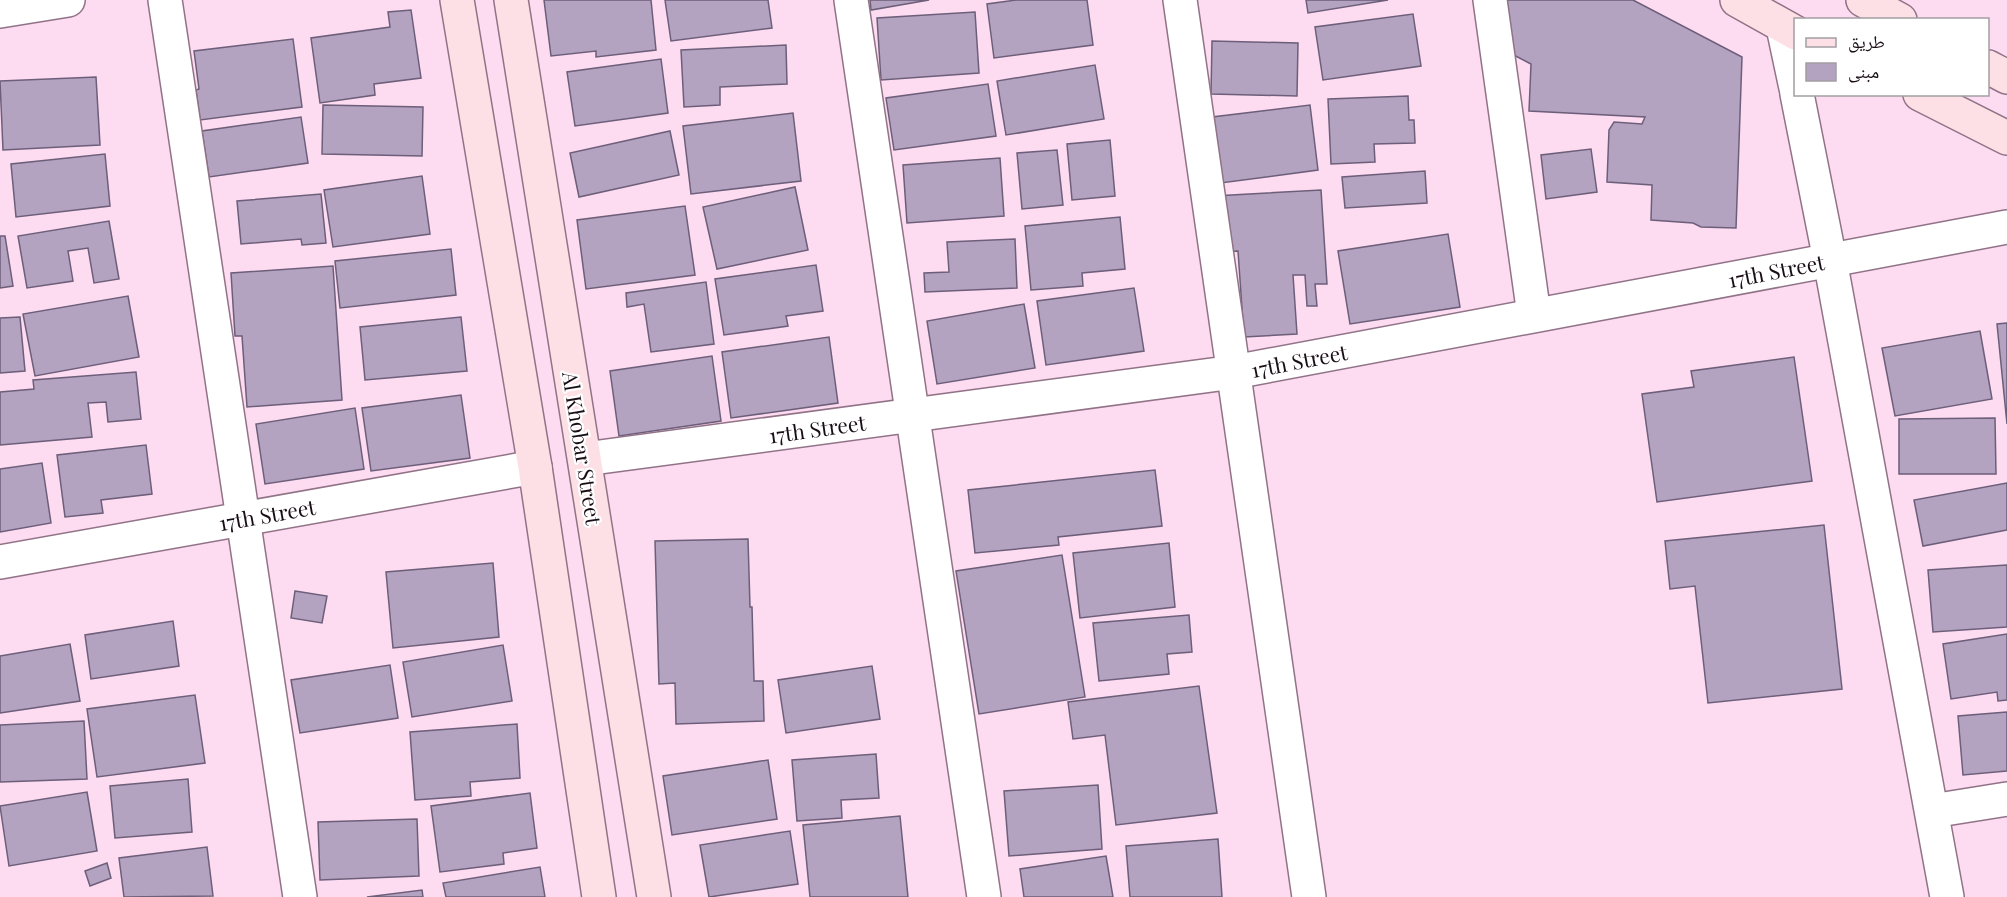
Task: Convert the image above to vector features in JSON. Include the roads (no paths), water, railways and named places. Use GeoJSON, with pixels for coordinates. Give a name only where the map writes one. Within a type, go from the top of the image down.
{"type":"FeatureCollection","features":[{"type":"Feature","properties":{"kind":"street"},"geometry":{"type":"LineString","coordinates":[[0,11],[68,0]]}},
{"type":"Feature","properties":{"kind":"street"},"geometry":{"type":"LineString","coordinates":[[165,0],[300,897]]}},
{"type":"Feature","properties":{"kind":"street"},"geometry":{"type":"LineString","coordinates":[[457,0],[535,467],[599,897]]}},
{"type":"Feature","properties":{"kind":"street","name":"Al Khobar Street"},"geometry":{"type":"LineString","coordinates":[[512,0],[654,897]]}},
{"type":"Feature","properties":{"kind":"street"},"geometry":{"type":"LineString","coordinates":[[851,0],[984,897]]}},
{"type":"Feature","properties":{"kind":"street"},"geometry":{"type":"LineString","coordinates":[[1180,0],[1309,897]]}},
{"type":"Feature","properties":{"kind":"street"},"geometry":{"type":"LineString","coordinates":[[1490,0],[1534,315]]}},
{"type":"Feature","properties":{"kind":"street"},"geometry":{"type":"LineString","coordinates":[[1737,0],[1789,30],[1794,71]]}},
{"type":"Feature","properties":{"kind":"street"},"geometry":{"type":"LineString","coordinates":[[1863,0],[1896,18]]}},
{"type":"Feature","properties":{"kind":"street"},"geometry":{"type":"LineString","coordinates":[[1989,68],[2007,77]]}},
{"type":"Feature","properties":{"kind":"street"},"geometry":{"type":"LineString","coordinates":[[1797,96],[1830,260],[1947,897]]}},
{"type":"Feature","properties":{"kind":"street"},"geometry":{"type":"LineString","coordinates":[[1924,96],[2007,138]]}},
{"type":"Feature","properties":{"kind":"street","name":"17th Street"},"geometry":{"type":"LineString","coordinates":[[585,459],[1234,372],[2007,227]]}},
{"type":"Feature","properties":{"kind":"street","name":"17th Street"},"geometry":{"type":"LineString","coordinates":[[0,562],[535,467]]}},
{"type":"Feature","properties":{"kind":"street"},"geometry":{"type":"LineString","coordinates":[[1932,811],[2007,800]]}}]}
